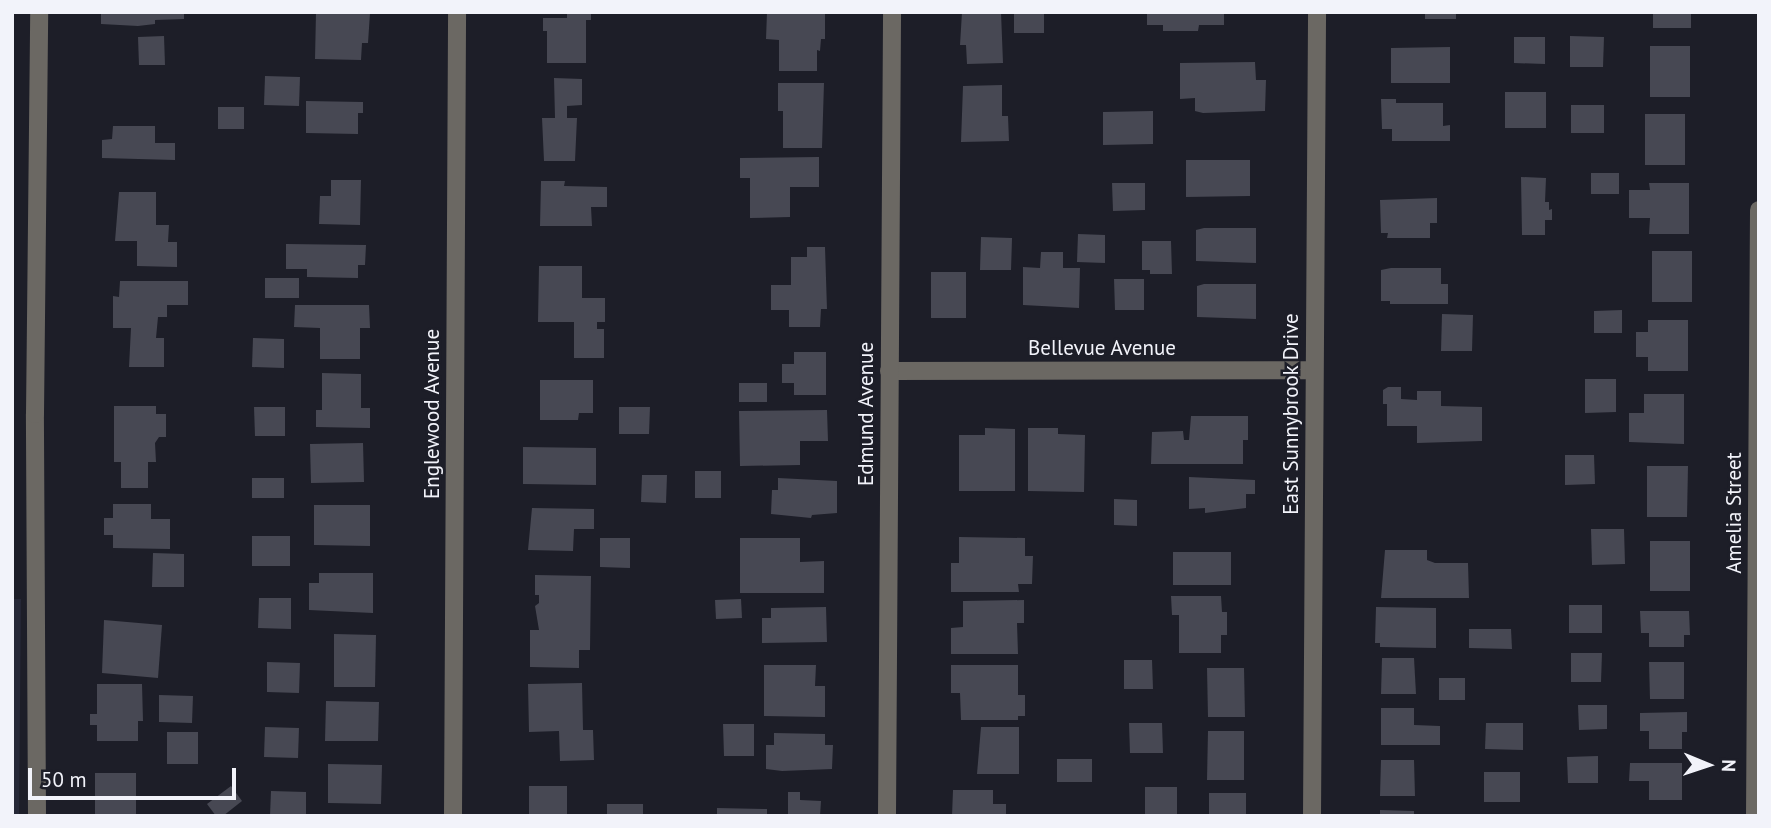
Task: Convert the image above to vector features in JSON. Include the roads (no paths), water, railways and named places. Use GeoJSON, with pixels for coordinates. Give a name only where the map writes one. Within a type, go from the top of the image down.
{"type":"FeatureCollection","features":[{"type":"Feature","properties":{"kind":"street"},"geometry":{"type":"LineString","coordinates":[[37,816],[35,414],[39,12]]}},
{"type":"Feature","properties":{"kind":"street","name":"Englewood Avenue"},"geometry":{"type":"LineString","coordinates":[[453,816],[457,12]]}},
{"type":"Feature","properties":{"kind":"street","name":"Edmund Avenue"},"geometry":{"type":"LineString","coordinates":[[887,816],[892,12]]}},
{"type":"Feature","properties":{"kind":"street","name":"East Sunnybrook Drive"},"geometry":{"type":"LineString","coordinates":[[1312,816],[1317,12]]}},
{"type":"Feature","properties":{"kind":"street","name":"Amelia Street"},"geometry":{"type":"LineString","coordinates":[[1755,816],[1759,210]]}},
{"type":"Feature","properties":{"kind":"street","name":"Bellevue Avenue"},"geometry":{"type":"LineString","coordinates":[[889,371],[1314,370]]}}]}
